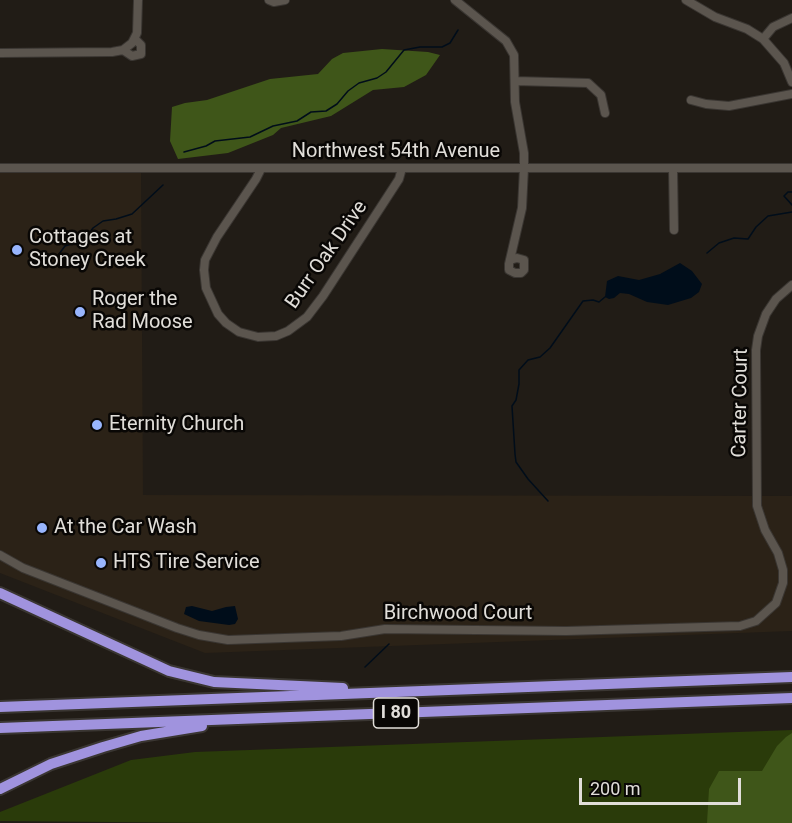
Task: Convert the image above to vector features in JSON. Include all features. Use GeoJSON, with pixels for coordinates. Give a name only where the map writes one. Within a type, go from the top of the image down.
{"type":"FeatureCollection","features":[{"type":"Feature","properties":{"kind":"highway"},"geometry":{"type":"LineString","coordinates":[[0,593],[169,670],[214,682],[415,692]]}},
{"type":"Feature","properties":{"kind":"highway","name":"I 80"},"geometry":{"type":"LineString","coordinates":[[0,707],[792,677]]}},
{"type":"Feature","properties":{"kind":"highway","name":"I 80"},"geometry":{"type":"LineString","coordinates":[[0,728],[792,698]]}},
{"type":"Feature","properties":{"kind":"highway"},"geometry":{"type":"LineString","coordinates":[[0,789],[51,764],[141,736],[243,719]]}},
{"type":"Feature","properties":{"kind":"street"},"geometry":{"type":"LineString","coordinates":[[123,51],[135,39],[138,27],[138,0]]}},
{"type":"Feature","properties":{"kind":"street"},"geometry":{"type":"LineString","coordinates":[[269,0],[274,2],[285,0]]}},
{"type":"Feature","properties":{"kind":"street"},"geometry":{"type":"LineString","coordinates":[[455,0],[509,44],[514,55],[516,106],[524,153],[524,168],[522,208],[510,260]]}},
{"type":"Feature","properties":{"kind":"street"},"geometry":{"type":"LineString","coordinates":[[686,0],[715,17],[747,29],[763,39],[784,63],[792,81]]}},
{"type":"Feature","properties":{"kind":"street"},"geometry":{"type":"LineString","coordinates":[[763,39],[773,27],[792,18]]}},
{"type":"Feature","properties":{"kind":"street"},"geometry":{"type":"LineString","coordinates":[[0,53],[123,51],[132,56],[141,54],[141,45],[135,39]]}},
{"type":"Feature","properties":{"kind":"street"},"geometry":{"type":"LineString","coordinates":[[515,81],[588,83],[601,95],[605,113]]}},
{"type":"Feature","properties":{"kind":"street"},"geometry":{"type":"LineString","coordinates":[[691,100],[706,104],[729,105],[792,94]]}},
{"type":"Feature","properties":{"kind":"street","name":"Northwest 54th Avenue"},"geometry":{"type":"LineString","coordinates":[[0,168],[792,168]]}},
{"type":"Feature","properties":{"kind":"street","name":"Burr Oak Drive"},"geometry":{"type":"LineString","coordinates":[[261,169],[217,237],[205,260],[204,270],[210,302],[218,314],[239,332],[258,337],[276,336],[288,331],[307,317],[399,179],[402,168]]}},
{"type":"Feature","properties":{"kind":"street"},"geometry":{"type":"LineString","coordinates":[[674,168],[674,230]]}},
{"type":"Feature","properties":{"kind":"street","name":"Carter Court"},"geometry":{"type":"LineString","coordinates":[[756,497],[756,350],[758,336],[766,314],[776,300],[792,285]]}},
{"type":"Feature","properties":{"kind":"street","name":"Birchwood Court"},"geometry":{"type":"LineString","coordinates":[[0,555],[23,568],[177,628],[228,640],[337,636],[385,629],[566,632],[740,626],[756,621],[766,613],[776,603],[783,583],[783,570],[778,553],[762,524],[756,497]]}},
{"type":"Feature","properties":{"kind":"shaded area"},"geometry":{"type":"Polygon","coordinates":[[[0,171],[141,171],[143,495],[792,496],[792,631],[205,653],[0,573],[0,560],[22,572],[143,620],[143,611],[23,564],[0,550],[0,171]]]}},
{"type":"Feature","properties":{"kind":"green space"},"geometry":{"type":"Polygon","coordinates":[[[382,49],[440,55],[426,75],[404,87],[373,90],[331,116],[281,128],[273,135],[228,153],[178,159],[170,141],[172,107],[207,100],[270,79],[318,74],[332,59],[343,53],[382,49]]]}},
{"type":"Feature","properties":{"kind":"green space"},"geometry":{"type":"Polygon","coordinates":[[[792,730],[792,823],[0,821],[0,812],[131,760],[195,752],[792,730]]]}},
{"type":"Feature","properties":{"kind":"green space"},"geometry":{"type":"Polygon","coordinates":[[[792,733],[792,823],[707,823],[709,789],[719,771],[762,771],[777,746],[792,733]]]}},
{"type":"Feature","properties":{"kind":"water"},"geometry":{"type":"Polygon","coordinates":[[[680,263],[692,271],[702,284],[699,292],[691,298],[668,305],[647,302],[629,294],[620,293],[609,299],[605,297],[607,281],[618,276],[639,280],[660,274],[680,263]]]}},
{"type":"Feature","properties":{"kind":"water"},"geometry":{"type":"Polygon","coordinates":[[[192,606],[212,611],[235,606],[238,619],[235,624],[229,625],[199,621],[184,614],[186,607],[192,606]]]}},
{"type":"Feature","properties":{"kind":"waterway"},"geometry":{"type":"LineString","coordinates":[[184,152],[215,141],[250,137],[273,126],[297,121],[311,112],[326,111],[359,83],[377,78],[386,72],[404,50],[442,47],[450,43],[458,30]]}},
{"type":"Feature","properties":{"kind":"waterway"},"geometry":{"type":"LineString","coordinates":[[56,260],[65,246],[84,240],[93,228],[103,221],[132,214],[163,185]]}},
{"type":"Feature","properties":{"kind":"waterway"},"geometry":{"type":"LineString","coordinates":[[792,192],[784,196],[792,205]]}},
{"type":"Feature","properties":{"kind":"waterway"},"geometry":{"type":"LineString","coordinates":[[707,253],[719,243],[734,238],[748,239],[756,227],[768,216],[792,212]]}},
{"type":"Feature","properties":{"kind":"waterway"},"geometry":{"type":"LineString","coordinates":[[548,501],[516,462],[512,406],[516,400],[519,370],[528,360],[540,357],[550,348],[583,301],[599,302],[605,297]]}},
{"type":"Feature","properties":{"kind":"waterway"},"geometry":{"type":"LineString","coordinates":[[365,667],[389,644]]}},
{"type":"Feature","properties":{"kind":"place","name":"Cottages at Stoney Creek"},"geometry":{"type":"Point","coordinates":[17,250]}},
{"type":"Feature","properties":{"kind":"place","name":"Roger the Rad Moose"},"geometry":{"type":"Point","coordinates":[80,312]}},
{"type":"Feature","properties":{"kind":"place","name":"Eternity Church"},"geometry":{"type":"Point","coordinates":[97,425]}},
{"type":"Feature","properties":{"kind":"place","name":"At the Car Wash"},"geometry":{"type":"Point","coordinates":[42,528]}},
{"type":"Feature","properties":{"kind":"place","name":"HTS Tire Service"},"geometry":{"type":"Point","coordinates":[101,563]}}]}
